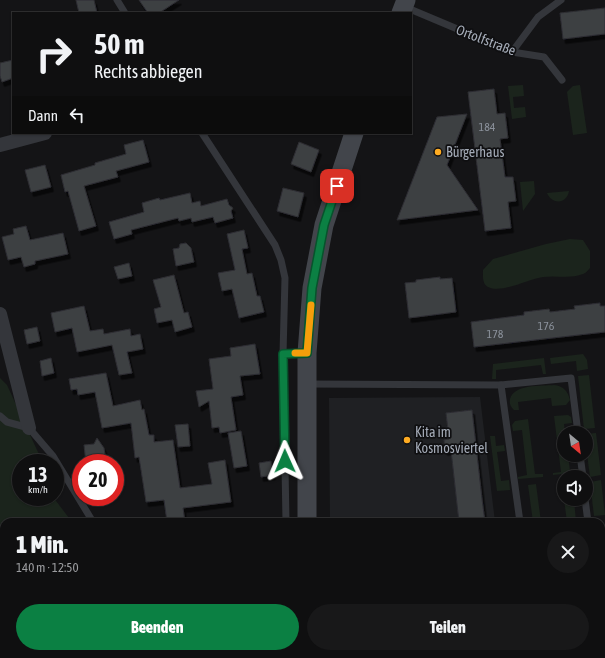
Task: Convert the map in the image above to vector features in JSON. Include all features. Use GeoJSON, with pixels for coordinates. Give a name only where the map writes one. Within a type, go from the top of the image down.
{"type":"FeatureCollection","features":[{"type":"Feature","properties":{"kind":"street"},"geometry":{"type":"LineString","coordinates":[[0,145],[41,134]]}},
{"type":"Feature","properties":{"kind":"street"},"geometry":{"type":"LineString","coordinates":[[307,518],[306,384],[312,288],[324,225],[354,134]]}},
{"type":"Feature","properties":{"kind":"street"},"geometry":{"type":"LineString","coordinates":[[0,314],[29,428]]}},
{"type":"Feature","properties":{"kind":"lane"},"geometry":{"type":"LineString","coordinates":[[117,0],[124,12]]}},
{"type":"Feature","properties":{"kind":"lane"},"geometry":{"type":"LineString","coordinates":[[512,52],[538,17],[562,0]]}},
{"type":"Feature","properties":{"kind":"lane","name":"Ortolfstraße"},"geometry":{"type":"LineString","coordinates":[[403,6],[512,52],[544,57],[562,80]]}},
{"type":"Feature","properties":{"kind":"lane"},"geometry":{"type":"LineString","coordinates":[[203,134],[274,245],[282,260],[285,278],[283,354],[286,518]]}},
{"type":"Feature","properties":{"kind":"lane"},"geometry":{"type":"LineString","coordinates":[[283,354],[307,353]]}},
{"type":"Feature","properties":{"kind":"lane"},"geometry":{"type":"LineString","coordinates":[[306,384],[501,385],[571,378],[577,426]]}},
{"type":"Feature","properties":{"kind":"lane"},"geometry":{"type":"LineString","coordinates":[[501,385],[519,518]]}},
{"type":"Feature","properties":{"kind":"lane"},"geometry":{"type":"LineString","coordinates":[[0,416],[7,422],[29,428],[53,456],[91,518]]}},
{"type":"Feature","properties":{"kind":"lane"},"geometry":{"type":"LineString","coordinates":[[586,506],[587,518]]}},
{"type":"Feature","properties":{"kind":"shaded area"},"geometry":{"type":"Polygon","coordinates":[[[523,85],[524,96],[513,97],[514,108],[525,107],[526,117],[512,119],[508,86],[523,85]]]}},
{"type":"Feature","properties":{"kind":"shaded area"},"geometry":{"type":"Polygon","coordinates":[[[580,85],[587,133],[573,135],[567,92],[573,86],[580,85]]]}},
{"type":"Feature","properties":{"kind":"shaded area"},"geometry":{"type":"Polygon","coordinates":[[[534,181],[535,194],[523,211],[520,182],[534,181]]]}},
{"type":"Feature","properties":{"kind":"shaded area"},"geometry":{"type":"Polygon","coordinates":[[[569,191],[568,195],[562,201],[552,200],[547,193],[569,191]]]}},
{"type":"Feature","properties":{"kind":"shaded area"},"geometry":{"type":"Polygon","coordinates":[[[570,239],[583,240],[590,251],[590,268],[584,274],[537,278],[500,289],[494,289],[486,286],[483,280],[483,270],[493,259],[570,239]]]}},
{"type":"Feature","properties":{"kind":"shaded area"},"geometry":{"type":"Polygon","coordinates":[[[583,354],[587,360],[588,369],[577,371],[576,361],[551,364],[550,358],[583,354]]]}},
{"type":"Feature","properties":{"kind":"shaded area"},"geometry":{"type":"Polygon","coordinates":[[[544,358],[546,374],[543,374],[541,365],[496,370],[496,379],[492,379],[493,364],[544,358]]]}},
{"type":"Feature","properties":{"kind":"shaded area"},"geometry":{"type":"Polygon","coordinates":[[[589,375],[595,428],[593,428],[593,426],[584,426],[578,376],[589,375]]]}},
{"type":"Feature","properties":{"kind":"shaded area"},"geometry":{"type":"Polygon","coordinates":[[[0,378],[7,385],[39,454],[12,454],[12,506],[60,506],[69,518],[0,518],[0,378]]]}},
{"type":"Feature","properties":{"kind":"shaded area"},"geometry":{"type":"Polygon","coordinates":[[[554,385],[562,388],[568,394],[570,400],[566,405],[552,406],[551,398],[518,402],[519,410],[514,410],[510,405],[510,399],[513,394],[522,388],[554,385]]]}},
{"type":"Feature","properties":{"kind":"shaded area","name":"Kita im Kosmosviertel"},"geometry":{"type":"Polygon","coordinates":[[[480,397],[495,518],[330,518],[329,398],[480,397]]]}},
{"type":"Feature","properties":{"kind":"shaded area"},"geometry":{"type":"Polygon","coordinates":[[[568,415],[571,417],[572,423],[564,424],[564,426],[557,426],[557,440],[554,416],[568,415]]]}},
{"type":"Feature","properties":{"kind":"shaded area"},"geometry":{"type":"Polygon","coordinates":[[[528,419],[535,474],[543,474],[543,477],[518,479],[518,477],[527,475],[522,430],[513,431],[512,425],[515,421],[528,419]]]}},
{"type":"Feature","properties":{"kind":"shaded area"},"geometry":{"type":"Polygon","coordinates":[[[593,433],[596,433],[601,475],[593,476],[593,470],[589,470],[588,462],[593,462],[593,433]]]}},
{"type":"Feature","properties":{"kind":"shaded area"},"geometry":{"type":"Polygon","coordinates":[[[490,436],[495,436],[496,446],[504,445],[505,451],[497,452],[501,481],[509,480],[510,490],[497,491],[490,436]]]}},
{"type":"Feature","properties":{"kind":"shaded area"},"geometry":{"type":"Polygon","coordinates":[[[560,462],[569,462],[570,470],[561,470],[560,462]]]}},
{"type":"Feature","properties":{"kind":"shaded area"},"geometry":{"type":"Polygon","coordinates":[[[601,480],[605,515],[594,516],[593,481],[601,480]]]}},
{"type":"Feature","properties":{"kind":"shaded area"},"geometry":{"type":"Polygon","coordinates":[[[536,484],[540,518],[532,518],[528,485],[536,484]]]}},
{"type":"Feature","properties":{"kind":"shaded area"},"geometry":{"type":"Polygon","coordinates":[[[565,506],[575,506],[576,518],[566,518],[565,506]]]}},
{"type":"Feature","properties":{"kind":"building"},"geometry":{"type":"Polygon","coordinates":[[[76,0],[94,0],[97,12],[79,12],[76,0]]]}},
{"type":"Feature","properties":{"kind":"building"},"geometry":{"type":"Polygon","coordinates":[[[139,0],[179,0],[161,12],[147,12],[139,0]]]}},
{"type":"Feature","properties":{"kind":"building"},"geometry":{"type":"Polygon","coordinates":[[[605,8],[605,34],[563,39],[560,13],[605,8]]]}},
{"type":"Feature","properties":{"kind":"building"},"geometry":{"type":"Polygon","coordinates":[[[12,60],[12,78],[2,82],[0,76],[0,63],[12,60]]]}},
{"type":"Feature","properties":{"kind":"building"},"geometry":{"type":"Polygon","coordinates":[[[494,89],[497,114],[505,113],[508,138],[500,139],[505,177],[513,177],[516,201],[508,202],[511,228],[485,231],[468,92],[494,89]]]}},
{"type":"Feature","properties":{"kind":"building"},"geometry":{"type":"Polygon","coordinates":[[[467,114],[447,165],[478,210],[397,220],[437,117],[467,114]]]}},
{"type":"Feature","properties":{"kind":"building"},"geometry":{"type":"Polygon","coordinates":[[[143,140],[149,162],[116,171],[118,177],[84,186],[96,226],[79,231],[68,191],[65,192],[61,175],[126,154],[124,145],[143,140]]]}},
{"type":"Feature","properties":{"kind":"building"},"geometry":{"type":"Polygon","coordinates":[[[299,142],[319,150],[311,172],[291,164],[299,142]]]}},
{"type":"Feature","properties":{"kind":"building"},"geometry":{"type":"Polygon","coordinates":[[[45,165],[51,187],[31,192],[25,170],[45,165]]]}},
{"type":"Feature","properties":{"kind":"building"},"geometry":{"type":"Polygon","coordinates":[[[283,188],[304,193],[298,217],[277,211],[283,188]]]}},
{"type":"Feature","properties":{"kind":"building"},"geometry":{"type":"Polygon","coordinates":[[[190,193],[192,203],[200,201],[201,206],[227,199],[229,205],[233,208],[231,211],[233,218],[215,223],[213,217],[192,222],[191,218],[179,221],[178,218],[131,230],[132,234],[114,239],[109,222],[144,212],[142,203],[159,198],[160,200],[190,193]]]}},
{"type":"Feature","properties":{"kind":"building"},"geometry":{"type":"Polygon","coordinates":[[[26,226],[30,240],[63,233],[68,254],[35,261],[35,264],[24,267],[21,257],[8,260],[2,237],[14,234],[13,229],[26,226]]]}},
{"type":"Feature","properties":{"kind":"building"},"geometry":{"type":"Polygon","coordinates":[[[244,230],[248,248],[242,249],[247,274],[252,273],[257,296],[260,296],[264,312],[239,318],[232,289],[222,291],[218,273],[235,270],[227,234],[244,230]]]}},
{"type":"Feature","properties":{"kind":"building"},"geometry":{"type":"Polygon","coordinates":[[[186,243],[191,248],[194,262],[176,266],[173,249],[179,248],[180,244],[186,243]]]}},
{"type":"Feature","properties":{"kind":"building"},"geometry":{"type":"Polygon","coordinates":[[[129,263],[132,276],[118,279],[114,267],[129,263]]]}},
{"type":"Feature","properties":{"kind":"building"},"geometry":{"type":"Polygon","coordinates":[[[174,275],[184,313],[188,312],[192,327],[175,332],[172,320],[157,323],[154,309],[161,307],[153,280],[174,275]]]}},
{"type":"Feature","properties":{"kind":"building"},"geometry":{"type":"Polygon","coordinates":[[[440,277],[440,279],[452,278],[456,312],[409,318],[405,283],[440,277]]]}},
{"type":"Feature","properties":{"kind":"building"},"geometry":{"type":"Polygon","coordinates":[[[600,303],[600,306],[605,306],[605,332],[474,347],[471,322],[524,315],[524,312],[549,309],[550,312],[575,309],[574,306],[600,303]]]}},
{"type":"Feature","properties":{"kind":"building"},"geometry":{"type":"Polygon","coordinates":[[[84,306],[90,331],[103,329],[104,334],[130,329],[131,336],[140,334],[143,349],[127,352],[132,373],[119,375],[112,345],[77,352],[72,328],[55,332],[51,313],[84,306]]]}},
{"type":"Feature","properties":{"kind":"building"},"geometry":{"type":"Polygon","coordinates":[[[37,327],[40,341],[27,344],[24,330],[37,327]]]}},
{"type":"Feature","properties":{"kind":"building"},"geometry":{"type":"Polygon","coordinates":[[[255,344],[260,374],[240,376],[243,395],[231,397],[236,430],[220,433],[219,427],[212,428],[209,401],[199,407],[196,391],[213,389],[209,359],[231,356],[230,348],[255,344]]]}},
{"type":"Feature","properties":{"kind":"building"},"geometry":{"type":"Polygon","coordinates":[[[51,358],[54,373],[42,376],[40,361],[51,358]]]}},
{"type":"Feature","properties":{"kind":"building"},"geometry":{"type":"Polygon","coordinates":[[[106,373],[113,406],[140,400],[142,410],[144,409],[149,435],[154,435],[154,442],[173,440],[180,488],[212,484],[208,463],[225,460],[231,502],[183,508],[184,518],[166,518],[164,500],[146,502],[139,457],[135,458],[131,423],[102,428],[95,392],[78,395],[77,389],[71,390],[69,379],[106,373]]]}},
{"type":"Feature","properties":{"kind":"building"},"geometry":{"type":"Polygon","coordinates":[[[472,410],[484,518],[459,518],[451,450],[445,451],[444,440],[449,439],[446,413],[472,410]]]}},
{"type":"Feature","properties":{"kind":"building"},"geometry":{"type":"Polygon","coordinates":[[[188,424],[190,446],[178,447],[175,425],[188,424]]]}},
{"type":"Feature","properties":{"kind":"building"},"geometry":{"type":"Polygon","coordinates":[[[241,431],[247,466],[234,468],[228,433],[241,431]]]}},
{"type":"Feature","properties":{"kind":"building"},"geometry":{"type":"Polygon","coordinates":[[[97,438],[104,448],[105,454],[85,454],[84,445],[94,444],[97,438]]]}},
{"type":"Feature","properties":{"kind":"building"},"geometry":{"type":"Polygon","coordinates":[[[271,461],[273,475],[261,477],[259,463],[271,461]]]}},
{"type":"Feature","properties":{"kind":"slow traffic"},"geometry":{"type":"LineString","coordinates":[[295,353],[307,353],[311,305]]}},
{"type":"Feature","properties":{"kind":"place","name":"Bürgerhaus"},"geometry":{"type":"Point","coordinates":[438,152]}},
{"type":"Feature","properties":{"kind":"place","name":"Kita im Kosmosviertel"},"geometry":{"type":"Point","coordinates":[407,440]}},
{"type":"Feature","properties":{"kind":"route"},"geometry":{"type":"LineString","coordinates":[[285,461],[283,354],[307,353],[312,288],[324,225],[337,186]]}}]}
